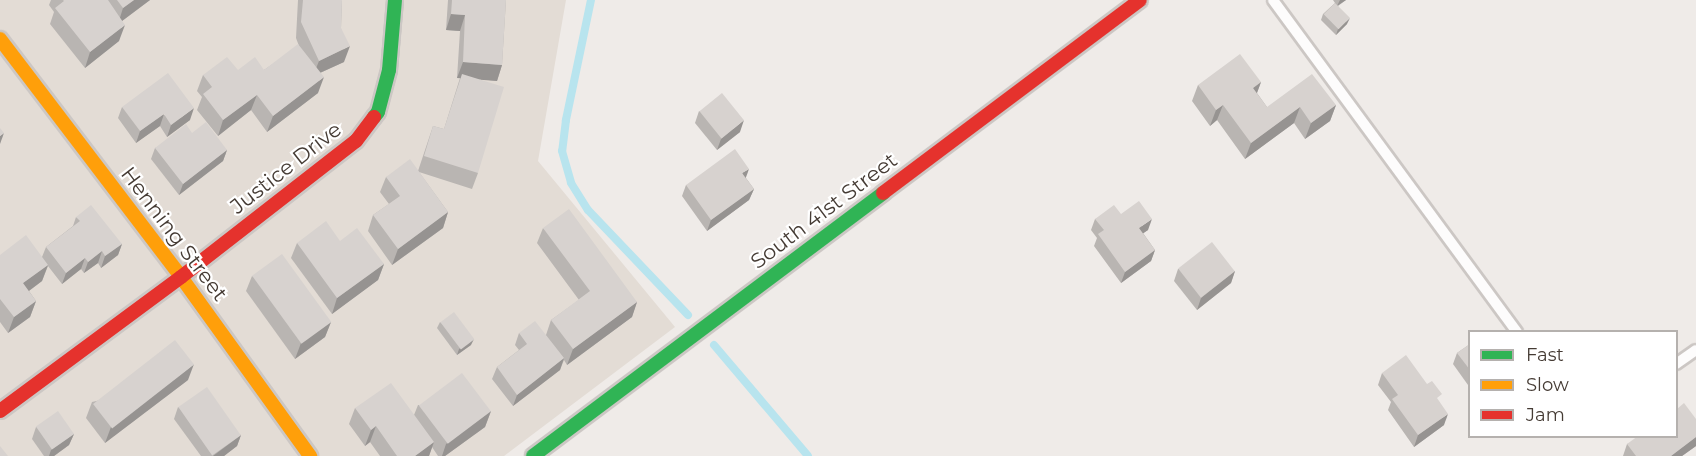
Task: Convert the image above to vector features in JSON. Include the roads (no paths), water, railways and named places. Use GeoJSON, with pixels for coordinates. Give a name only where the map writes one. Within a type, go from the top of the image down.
{"type":"FeatureCollection","features":[{"type":"Feature","properties":{"kind":"street","name":"Justice Drive"},"geometry":{"type":"LineString","coordinates":[[0,411],[181,277],[356,141],[378,112],[389,70],[395,0]]}},
{"type":"Feature","properties":{"kind":"street","name":"South 41st Street"},"geometry":{"type":"LineString","coordinates":[[533,456],[1140,0]]}},
{"type":"Feature","properties":{"kind":"street","name":"Henning Street"},"geometry":{"type":"LineString","coordinates":[[0,39],[181,277],[310,456]]}},
{"type":"Feature","properties":{"kind":"lane"},"geometry":{"type":"LineString","coordinates":[[1273,0],[1516,330]]}},
{"type":"Feature","properties":{"kind":"lane"},"geometry":{"type":"LineString","coordinates":[[1678,363],[1696,350]]}},
{"type":"Feature","properties":{"kind":"waterway"},"geometry":{"type":"LineString","coordinates":[[591,0],[566,120],[562,151],[571,183],[588,210],[688,315]]}},
{"type":"Feature","properties":{"kind":"waterway"},"geometry":{"type":"LineString","coordinates":[[714,345],[808,456]]}}]}
